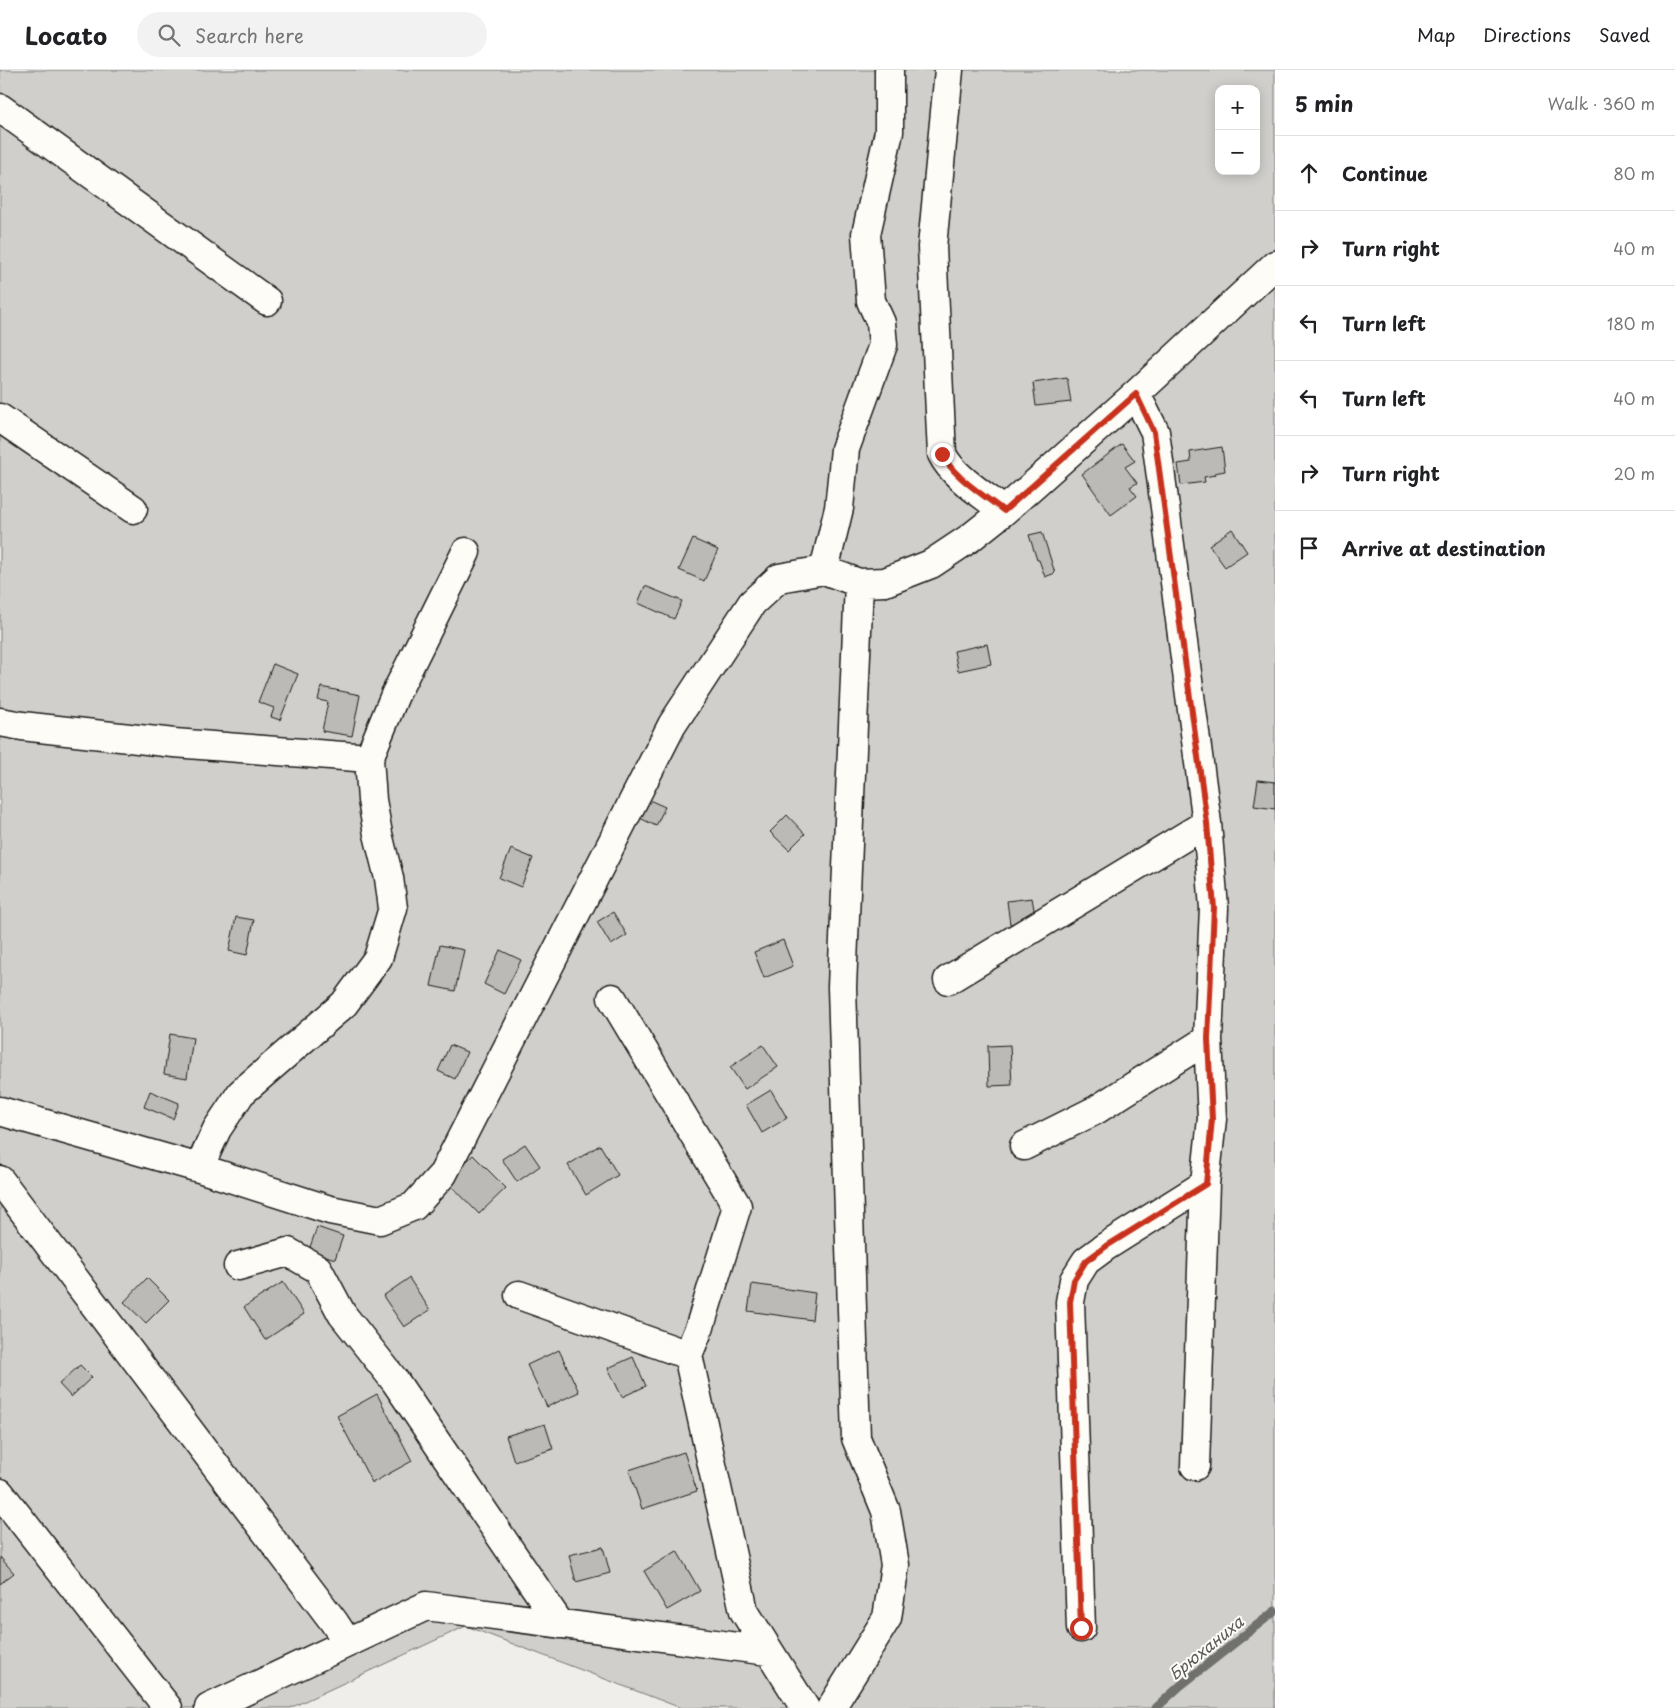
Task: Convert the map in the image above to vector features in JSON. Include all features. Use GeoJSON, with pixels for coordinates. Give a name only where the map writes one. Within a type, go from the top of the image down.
{"type":"FeatureCollection","features":[{"type":"Feature","properties":{"kind":"street"},"geometry":{"type":"LineString","coordinates":[[824,570],[839,508],[846,450],[883,345],[881,323],[871,301],[866,234],[889,132],[889,70]]}},
{"type":"Feature","properties":{"kind":"street"},"geometry":{"type":"LineString","coordinates":[[949,70],[932,247],[942,454],[954,471],[1004,511]]}},
{"type":"Feature","properties":{"kind":"street"},"geometry":{"type":"LineString","coordinates":[[0,108],[267,301]]}},
{"type":"Feature","properties":{"kind":"street"},"geometry":{"type":"LineString","coordinates":[[0,1111],[200,1168],[330,1210],[380,1220],[414,1206],[443,1174],[672,725],[752,603],[779,578],[824,570],[859,583],[885,582],[931,564],[970,538],[1004,511],[1136,394],[1275,265]]}},
{"type":"Feature","properties":{"kind":"street"},"geometry":{"type":"LineString","coordinates":[[1136,394],[1154,432],[1207,823],[1214,908],[1208,1039],[1212,1119],[1206,1184],[1195,1466]]}},
{"type":"Feature","properties":{"kind":"street"},"geometry":{"type":"LineString","coordinates":[[0,418],[133,509]]}},
{"type":"Feature","properties":{"kind":"street"},"geometry":{"type":"LineString","coordinates":[[200,1168],[217,1129],[241,1094],[344,1004],[378,958],[393,908],[389,878],[372,800],[369,758],[395,695],[466,552]]}},
{"type":"Feature","properties":{"kind":"street"},"geometry":{"type":"LineString","coordinates":[[831,1708],[886,1618],[895,1565],[886,1511],[856,1438],[842,987],[859,583]]}},
{"type":"Feature","properties":{"kind":"street"},"geometry":{"type":"LineString","coordinates":[[0,722],[174,743],[369,758]]}},
{"type":"Feature","properties":{"kind":"street"},"geometry":{"type":"LineString","coordinates":[[948,980],[1207,823]]}},
{"type":"Feature","properties":{"kind":"street"},"geometry":{"type":"LineString","coordinates":[[612,998],[737,1206],[700,1326],[688,1355],[744,1611],[805,1708]]}},
{"type":"Feature","properties":{"kind":"street"},"geometry":{"type":"LineString","coordinates":[[1024,1146],[1096,1110],[1208,1039]]}},
{"type":"Feature","properties":{"kind":"street"},"geometry":{"type":"LineString","coordinates":[[0,1180],[334,1622],[347,1642]]}},
{"type":"Feature","properties":{"kind":"street"},"geometry":{"type":"LineString","coordinates":[[1081,1628],[1070,1302],[1074,1280],[1086,1261],[1105,1247],[1206,1184]]}},
{"type":"Feature","properties":{"kind":"street"},"geometry":{"type":"LineString","coordinates":[[238,1266],[288,1252],[318,1269],[342,1314],[394,1381],[560,1624]]}},
{"type":"Feature","properties":{"kind":"street"},"geometry":{"type":"LineString","coordinates":[[519,1295],[688,1355]]}},
{"type":"Feature","properties":{"kind":"street"},"geometry":{"type":"LineString","coordinates":[[0,1493],[168,1708]]}},
{"type":"Feature","properties":{"kind":"street"},"geometry":{"type":"LineString","coordinates":[[208,1708],[426,1606],[768,1651]]}},
{"type":"Feature","properties":{"kind":"shaded area"},"geometry":{"type":"Polygon","coordinates":[[[0,70],[1275,70],[1275,1708],[681,1708],[466,1626],[290,1708],[0,1708],[0,70]]]}},
{"type":"Feature","properties":{"kind":"building"},"geometry":{"type":"Polygon","coordinates":[[[1067,378],[1071,402],[1036,406],[1033,383],[1067,378]]]}},
{"type":"Feature","properties":{"kind":"building"},"geometry":{"type":"Polygon","coordinates":[[[1122,444],[1135,461],[1125,467],[1137,483],[1130,487],[1137,496],[1111,515],[1082,474],[1122,444]]]}},
{"type":"Feature","properties":{"kind":"building"},"geometry":{"type":"Polygon","coordinates":[[[1222,447],[1225,471],[1204,477],[1205,482],[1181,485],[1178,464],[1191,462],[1190,452],[1222,447]]]}},
{"type":"Feature","properties":{"kind":"building"},"geometry":{"type":"Polygon","coordinates":[[[1232,529],[1247,552],[1225,567],[1209,545],[1232,529]]]}},
{"type":"Feature","properties":{"kind":"building"},"geometry":{"type":"Polygon","coordinates":[[[1042,532],[1055,573],[1045,577],[1029,535],[1042,532]]]}},
{"type":"Feature","properties":{"kind":"building"},"geometry":{"type":"Polygon","coordinates":[[[693,539],[718,550],[704,581],[679,570],[693,539]]]}},
{"type":"Feature","properties":{"kind":"building"},"geometry":{"type":"Polygon","coordinates":[[[645,586],[682,601],[674,619],[638,603],[645,586]]]}},
{"type":"Feature","properties":{"kind":"building"},"geometry":{"type":"Polygon","coordinates":[[[987,644],[991,664],[958,671],[954,651],[987,644]]]}},
{"type":"Feature","properties":{"kind":"building"},"geometry":{"type":"Polygon","coordinates":[[[273,664],[298,674],[280,720],[271,717],[274,708],[258,702],[273,664]]]}},
{"type":"Feature","properties":{"kind":"building"},"geometry":{"type":"Polygon","coordinates":[[[321,687],[360,695],[352,736],[322,731],[328,702],[318,700],[321,687]]]}},
{"type":"Feature","properties":{"kind":"building"},"geometry":{"type":"Polygon","coordinates":[[[1258,780],[1275,782],[1275,809],[1254,806],[1258,780]]]}},
{"type":"Feature","properties":{"kind":"building"},"geometry":{"type":"Polygon","coordinates":[[[647,799],[665,807],[656,826],[638,817],[647,799]]]}},
{"type":"Feature","properties":{"kind":"building"},"geometry":{"type":"Polygon","coordinates":[[[787,815],[805,834],[789,850],[770,832],[787,815]]]}},
{"type":"Feature","properties":{"kind":"building"},"geometry":{"type":"Polygon","coordinates":[[[511,849],[533,858],[521,887],[499,878],[511,849]]]}},
{"type":"Feature","properties":{"kind":"building"},"geometry":{"type":"Polygon","coordinates":[[[1032,898],[1035,915],[1022,917],[1022,923],[1010,924],[1007,901],[1032,898]]]}},
{"type":"Feature","properties":{"kind":"building"},"geometry":{"type":"Polygon","coordinates":[[[613,912],[627,935],[611,945],[597,922],[613,912]]]}},
{"type":"Feature","properties":{"kind":"building"},"geometry":{"type":"Polygon","coordinates":[[[236,917],[254,920],[247,955],[229,951],[236,917]]]}},
{"type":"Feature","properties":{"kind":"building"},"geometry":{"type":"Polygon","coordinates":[[[783,940],[793,966],[764,978],[754,952],[783,940]]]}},
{"type":"Feature","properties":{"kind":"building"},"geometry":{"type":"Polygon","coordinates":[[[440,945],[464,950],[455,991],[431,986],[440,945]]]}},
{"type":"Feature","properties":{"kind":"building"},"geometry":{"type":"Polygon","coordinates":[[[500,950],[521,960],[504,994],[484,984],[500,950]]]}},
{"type":"Feature","properties":{"kind":"building"},"geometry":{"type":"Polygon","coordinates":[[[170,1034],[193,1038],[187,1078],[164,1074],[170,1034]]]}},
{"type":"Feature","properties":{"kind":"building"},"geometry":{"type":"Polygon","coordinates":[[[450,1045],[467,1052],[455,1079],[438,1071],[450,1045]]]}},
{"type":"Feature","properties":{"kind":"building"},"geometry":{"type":"Polygon","coordinates":[[[763,1045],[778,1067],[745,1089],[730,1067],[763,1045]]]}},
{"type":"Feature","properties":{"kind":"building"},"geometry":{"type":"Polygon","coordinates":[[[1010,1045],[1012,1085],[989,1086],[988,1046],[1010,1045]]]}},
{"type":"Feature","properties":{"kind":"building"},"geometry":{"type":"Polygon","coordinates":[[[771,1090],[787,1118],[762,1133],[746,1105],[771,1090]]]}},
{"type":"Feature","properties":{"kind":"building"},"geometry":{"type":"Polygon","coordinates":[[[150,1091],[179,1103],[173,1119],[144,1107],[150,1091]]]}},
{"type":"Feature","properties":{"kind":"building"},"geometry":{"type":"Polygon","coordinates":[[[525,1144],[540,1166],[517,1182],[502,1159],[525,1144]]]}},
{"type":"Feature","properties":{"kind":"building"},"geometry":{"type":"Polygon","coordinates":[[[600,1145],[618,1175],[586,1195],[568,1165],[600,1145]]]}},
{"type":"Feature","properties":{"kind":"building"},"geometry":{"type":"Polygon","coordinates":[[[473,1155],[506,1188],[479,1214],[447,1181],[473,1155]]]}},
{"type":"Feature","properties":{"kind":"building"},"geometry":{"type":"Polygon","coordinates":[[[317,1227],[343,1236],[335,1259],[309,1250],[317,1227]]]}},
{"type":"Feature","properties":{"kind":"building"},"geometry":{"type":"Polygon","coordinates":[[[147,1278],[169,1300],[146,1323],[124,1302],[147,1278]]]}},
{"type":"Feature","properties":{"kind":"building"},"geometry":{"type":"Polygon","coordinates":[[[409,1278],[430,1310],[404,1327],[383,1296],[409,1278]]]}},
{"type":"Feature","properties":{"kind":"building"},"geometry":{"type":"Polygon","coordinates":[[[283,1282],[304,1314],[265,1340],[244,1307],[283,1282]]]}},
{"type":"Feature","properties":{"kind":"building"},"geometry":{"type":"Polygon","coordinates":[[[752,1284],[815,1293],[812,1320],[748,1311],[752,1284]]]}},
{"type":"Feature","properties":{"kind":"building"},"geometry":{"type":"Polygon","coordinates":[[[559,1350],[579,1392],[547,1407],[527,1365],[559,1350]]]}},
{"type":"Feature","properties":{"kind":"building"},"geometry":{"type":"Polygon","coordinates":[[[633,1357],[646,1386],[622,1397],[608,1368],[633,1357]]]}},
{"type":"Feature","properties":{"kind":"building"},"geometry":{"type":"Polygon","coordinates":[[[80,1365],[92,1377],[71,1397],[59,1384],[80,1365]]]}},
{"type":"Feature","properties":{"kind":"building"},"geometry":{"type":"Polygon","coordinates":[[[377,1394],[412,1461],[372,1483],[337,1416],[377,1394]]]}},
{"type":"Feature","properties":{"kind":"building"},"geometry":{"type":"Polygon","coordinates":[[[545,1424],[553,1449],[514,1461],[506,1436],[545,1424]]]}},
{"type":"Feature","properties":{"kind":"building"},"geometry":{"type":"Polygon","coordinates":[[[684,1452],[697,1491],[642,1509],[629,1470],[684,1452]]]}},
{"type":"Feature","properties":{"kind":"building"},"geometry":{"type":"Polygon","coordinates":[[[603,1547],[610,1573],[576,1582],[569,1555],[603,1547]]]}},
{"type":"Feature","properties":{"kind":"building"},"geometry":{"type":"Polygon","coordinates":[[[677,1551],[700,1591],[667,1610],[644,1571],[677,1551]]]}},
{"type":"Feature","properties":{"kind":"building"},"geometry":{"type":"Polygon","coordinates":[[[0,1557],[14,1573],[0,1584],[0,1557]]]}},
{"type":"Feature","properties":{"kind":"waterway","name":"Брюханиха"},"geometry":{"type":"LineString","coordinates":[[1156,1708],[1180,1686],[1275,1611]]}},
{"type":"Feature","properties":{"kind":"route"},"geometry":{"type":"LineString","coordinates":[[942,454],[954,471],[1004,511],[1136,394],[1154,432],[1207,823],[1214,908],[1208,1039],[1212,1119],[1206,1184],[1105,1247],[1086,1261],[1074,1280],[1070,1302],[1081,1628]]}}]}
